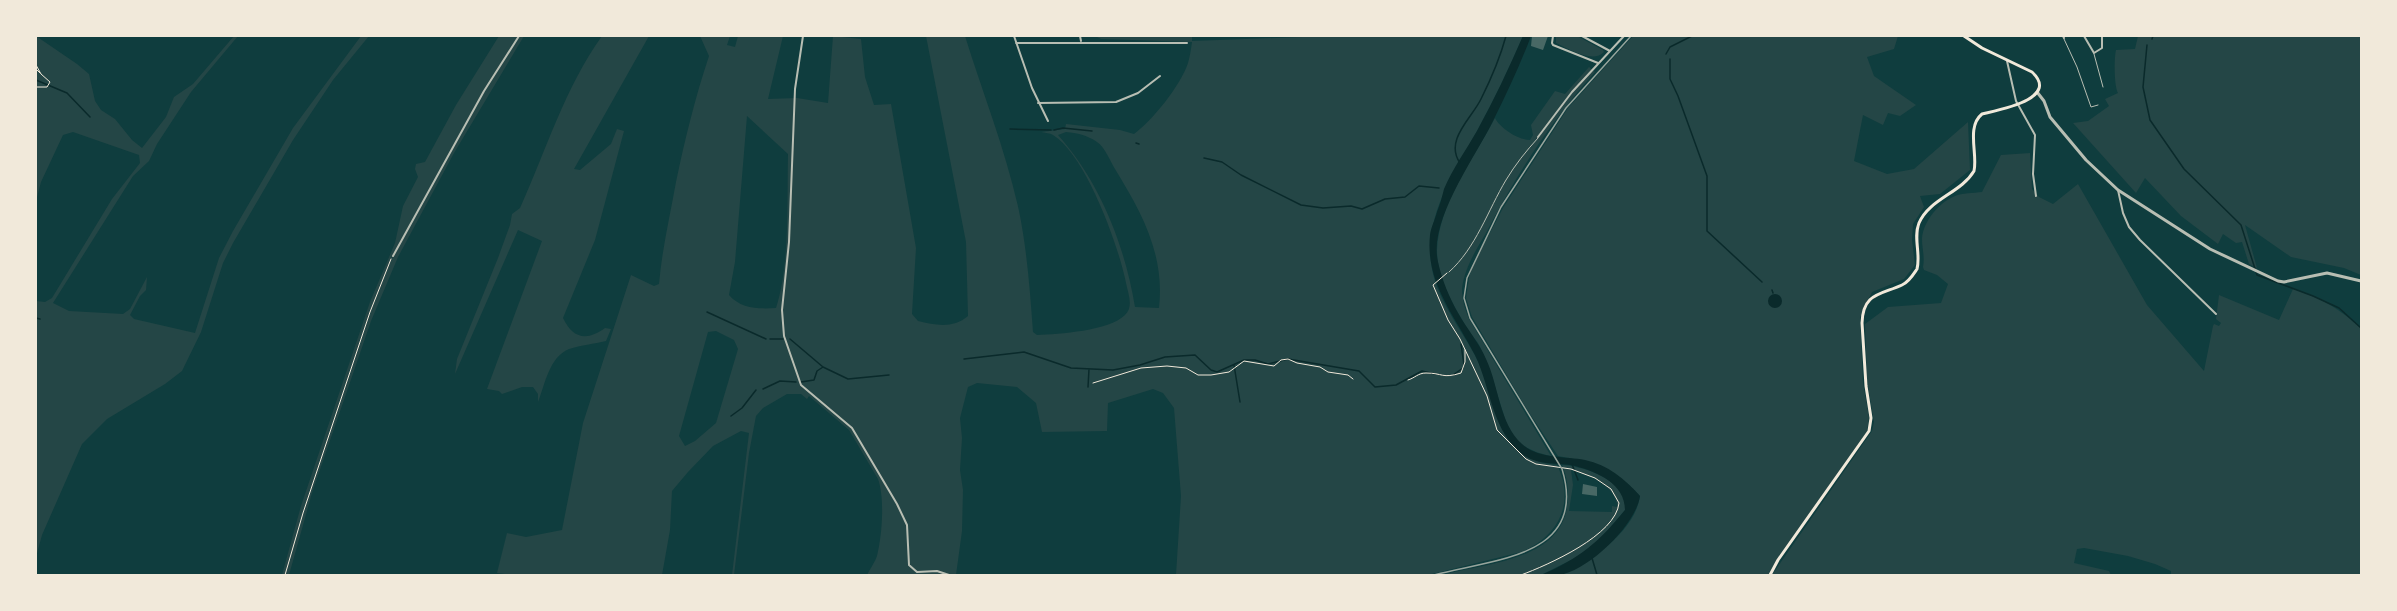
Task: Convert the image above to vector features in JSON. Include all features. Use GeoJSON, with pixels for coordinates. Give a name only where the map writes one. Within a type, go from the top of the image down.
{"type":"FeatureCollection","features":[{"type":"Feature","properties":{"kind":"main road"},"geometry":{"type":"LineString","coordinates":[[1770,575],[1778,560],[1870,431],[1871,418],[1866,386],[1862,323],[1865,308],[1875,295],[1902,285],[1915,272],[1918,264],[1916,241],[1919,223],[1928,210],[1953,192],[1974,171],[1974,129],[1978,117],[1982,114],[2018,104],[2038,92],[2039,83],[2036,75],[2007,59],[1982,48],[1964,36]]}},
{"type":"Feature","properties":{"kind":"street"},"geometry":{"type":"LineString","coordinates":[[393,256],[484,91],[519,36]]}},
{"type":"Feature","properties":{"kind":"street"},"geometry":{"type":"LineString","coordinates":[[803,36],[795,89],[788,255],[782,310],[788,347],[801,385],[852,428],[898,504],[907,526],[909,565],[918,572],[937,571],[949,575]]}},
{"type":"Feature","properties":{"kind":"street"},"geometry":{"type":"LineString","coordinates":[[1014,36],[1038,103],[1048,121]]}},
{"type":"Feature","properties":{"kind":"street"},"geometry":{"type":"LineString","coordinates":[[1080,36],[1081,41]]}},
{"type":"Feature","properties":{"kind":"street"},"geometry":{"type":"LineString","coordinates":[[1554,36],[1552,43],[1553,45],[1598,63]]}},
{"type":"Feature","properties":{"kind":"street"},"geometry":{"type":"LineString","coordinates":[[1582,36],[1610,51]]}},
{"type":"Feature","properties":{"kind":"street"},"geometry":{"type":"LineString","coordinates":[[1538,137],[1572,92],[1624,36]]}},
{"type":"Feature","properties":{"kind":"street"},"geometry":{"type":"LineString","coordinates":[[2084,36],[2094,53],[2102,48],[2102,36]]}},
{"type":"Feature","properties":{"kind":"street"},"geometry":{"type":"LineString","coordinates":[[1016,43],[1081,41],[1188,43]]}},
{"type":"Feature","properties":{"kind":"street"},"geometry":{"type":"LineString","coordinates":[[2007,59],[2018,104],[2035,135],[2033,174],[2036,196]]}},
{"type":"Feature","properties":{"kind":"street"},"geometry":{"type":"LineString","coordinates":[[1038,103],[1116,102],[1138,93],[1160,76]]}},
{"type":"Feature","properties":{"kind":"street"},"geometry":{"type":"LineString","coordinates":[[2038,92],[2044,101],[2050,117],[2086,160],[2118,190],[2195,240],[2261,273],[2284,282],[2327,273],[2361,281]]}},
{"type":"Feature","properties":{"kind":"street"},"geometry":{"type":"LineString","coordinates":[[2118,190],[2123,213],[2129,227],[2140,240],[2216,314]]}},
{"type":"Feature","properties":{"kind":"lane"},"geometry":{"type":"LineString","coordinates":[[2063,37],[2077,67],[2091,107],[2098,105]]}},
{"type":"Feature","properties":{"kind":"lane"},"geometry":{"type":"LineString","coordinates":[[2094,53],[2103,87]]}},
{"type":"Feature","properties":{"kind":"lane"},"geometry":{"type":"LineString","coordinates":[[1449,272],[1463,258],[1506,180],[1525,152],[1538,137]]}},
{"type":"Feature","properties":{"kind":"path"},"geometry":{"type":"LineString","coordinates":[[36,65],[41,74]]}},
{"type":"Feature","properties":{"kind":"path"},"geometry":{"type":"LineString","coordinates":[[36,69],[50,82],[50,85],[36,87]]}},
{"type":"Feature","properties":{"kind":"path"},"geometry":{"type":"LineString","coordinates":[[285,575],[303,513],[370,312],[393,256]]}},
{"type":"Feature","properties":{"kind":"path"},"geometry":{"type":"LineString","coordinates":[[1449,272],[1433,285],[1436,295],[1465,349],[1487,396],[1497,430],[1511,446],[1526,459],[1536,464],[1576,470],[1611,489],[1619,503],[1617,512],[1596,537],[1521,575]]}},
{"type":"Feature","properties":{"kind":"path"},"geometry":{"type":"LineString","coordinates":[[1408,380],[1420,373],[1428,373],[1443,377],[1461,373],[1465,362],[1465,349]]}},
{"type":"Feature","properties":{"kind":"path"},"geometry":{"type":"LineString","coordinates":[[1093,383],[1141,368],[1167,366],[1186,368],[1198,375],[1211,376],[1229,372],[1244,361],[1274,366],[1281,360],[1288,359],[1298,363],[1320,367],[1328,372],[1348,375],[1352,379]]}},
{"type":"Feature","properties":{"kind":"shaded area"},"geometry":{"type":"Polygon","coordinates":[[[36,36],[89,74],[95,101],[101,110],[115,119],[132,140],[142,148],[166,117],[174,97],[193,84],[234,36],[238,36],[191,92],[157,144],[149,161],[133,176],[53,303],[69,311],[123,314],[130,309],[147,277],[146,290],[140,296],[130,315],[134,319],[195,333],[219,258],[293,128],[361,36],[369,36],[333,80],[293,140],[233,243],[223,263],[201,332],[182,371],[165,384],[107,419],[82,444],[42,535],[36,557],[36,301],[45,302],[52,298],[112,199],[140,163],[139,155],[73,132],[63,135],[41,182],[36,201],[36,36]]]}},
{"type":"Feature","properties":{"kind":"shaded area"},"geometry":{"type":"Polygon","coordinates":[[[499,36],[524,36],[454,153],[398,257],[371,321],[312,493],[289,575],[282,575],[301,506],[370,302],[395,243],[403,206],[418,177],[415,169],[416,164],[425,162],[456,105],[499,36]]]}},
{"type":"Feature","properties":{"kind":"shaded area"},"geometry":{"type":"Polygon","coordinates":[[[602,36],[649,36],[574,169],[580,170],[611,144],[617,129],[624,131],[595,240],[563,318],[571,330],[581,336],[592,335],[605,328],[611,329],[606,341],[569,349],[557,358],[552,365],[538,402],[538,394],[533,387],[522,387],[502,394],[499,391],[487,389],[542,241],[518,230],[455,374],[457,359],[498,258],[510,225],[512,214],[520,208],[577,76],[602,36]]]}},
{"type":"Feature","properties":{"kind":"shaded area"},"geometry":{"type":"Polygon","coordinates":[[[700,36],[730,36],[727,45],[735,47],[738,36],[783,36],[768,99],[797,98],[828,103],[833,36],[861,39],[865,77],[874,105],[891,104],[916,248],[912,314],[918,321],[944,325],[956,323],[968,316],[966,242],[926,36],[965,36],[1008,166],[1014,189],[1024,241],[1033,332],[1037,335],[1083,331],[1108,325],[1125,315],[1128,312],[1130,304],[1122,267],[1109,226],[1089,181],[1065,146],[1053,135],[1041,132],[1065,129],[1066,124],[1120,130],[1134,134],[1149,121],[1173,92],[1188,63],[1192,42],[1101,39],[1095,36],[1192,36],[1192,41],[1328,36],[1523,36],[1507,72],[1477,131],[1457,166],[1440,203],[1434,221],[1431,241],[1431,261],[1435,281],[1440,294],[1481,367],[1495,410],[1507,436],[1526,456],[1540,462],[1557,465],[1565,493],[1564,505],[1554,528],[1534,546],[1521,552],[1428,575],[1176,575],[1181,496],[1174,408],[1163,393],[1153,389],[1108,403],[1107,431],[1042,432],[1036,403],[1017,387],[977,383],[968,387],[960,418],[962,438],[960,470],[963,490],[962,531],[956,575],[867,575],[877,556],[880,538],[882,496],[878,479],[849,430],[809,396],[807,399],[801,394],[787,394],[763,408],[756,416],[749,453],[734,575],[732,575],[749,433],[741,431],[713,446],[672,491],[670,530],[662,575],[512,575],[497,573],[507,533],[526,537],[562,530],[583,423],[631,275],[654,286],[659,284],[664,245],[679,166],[709,56],[700,36]],[[747,116],[735,262],[729,295],[734,300],[745,306],[757,308],[776,308],[784,273],[786,253],[788,154],[747,116]],[[1066,132],[1058,135],[1073,153],[1086,173],[1108,216],[1125,261],[1135,307],[1159,308],[1160,289],[1155,252],[1142,218],[1107,154],[1100,144],[1086,136],[1066,132]],[[716,331],[708,332],[679,436],[685,446],[695,441],[716,423],[738,349],[734,340],[716,331]]]}},
{"type":"Feature","properties":{"kind":"shaded area"},"geometry":{"type":"Polygon","coordinates":[[[1523,36],[1531,36],[1518,68],[1485,136],[1446,209],[1440,228],[1437,246],[1438,262],[1446,288],[1452,301],[1486,359],[1508,426],[1514,435],[1528,449],[1544,455],[1585,460],[1601,465],[1622,478],[1640,496],[1637,508],[1630,520],[1609,545],[1596,556],[1571,572],[1557,575],[1541,575],[1566,563],[1597,540],[1625,510],[1624,501],[1615,486],[1609,480],[1593,472],[1575,466],[1543,463],[1525,456],[1514,447],[1499,423],[1475,355],[1443,298],[1432,268],[1430,252],[1430,235],[1444,189],[1489,108],[1523,36]]]}},
{"type":"Feature","properties":{"kind":"shaded area"},"geometry":{"type":"Polygon","coordinates":[[[1556,36],[1577,36],[1603,50],[1604,52],[1599,55],[1587,56],[1574,52],[1556,43],[1556,36]]]}},
{"type":"Feature","properties":{"kind":"shaded area"},"geometry":{"type":"Polygon","coordinates":[[[1633,36],[1898,36],[1894,49],[1867,57],[1874,76],[1916,105],[1900,116],[1888,113],[1883,125],[1863,115],[1854,161],[1887,174],[1914,169],[1968,122],[1970,170],[1940,194],[1920,196],[1924,207],[1913,224],[1912,240],[1915,265],[1904,279],[1872,292],[1860,317],[1863,383],[1869,417],[1867,432],[1779,556],[1768,575],[1560,575],[1597,554],[1609,544],[1630,522],[1640,496],[1622,479],[1603,468],[1582,461],[1558,456],[1528,411],[1472,317],[1466,298],[1472,267],[1503,208],[1568,108],[1633,36]]]}},
{"type":"Feature","properties":{"kind":"shaded area"},"geometry":{"type":"Polygon","coordinates":[[[2138,36],[2361,36],[2361,275],[2344,268],[2291,257],[2245,225],[2257,268],[2249,264],[2242,242],[2236,243],[2223,234],[2218,244],[2181,216],[2145,178],[2136,193],[2073,123],[2088,121],[2109,106],[2105,99],[2118,93],[2115,72],[2116,50],[2135,49],[2138,36]]]}},
{"type":"Feature","properties":{"kind":"shaded area"},"geometry":{"type":"Polygon","coordinates":[[[1589,67],[1595,72],[1549,129],[1522,169],[1471,260],[1465,274],[1462,289],[1464,304],[1469,319],[1551,456],[1539,453],[1523,445],[1508,428],[1485,357],[1479,344],[1458,313],[1443,282],[1437,250],[1439,232],[1451,198],[1495,118],[1501,126],[1510,133],[1520,138],[1530,140],[1533,135],[1531,125],[1555,91],[1565,94],[1589,67]]]}},
{"type":"Feature","properties":{"kind":"shaded area"},"geometry":{"type":"Polygon","coordinates":[[[2030,153],[2032,189],[2039,197],[2053,204],[2078,184],[2147,305],[2204,371],[2213,326],[2214,324],[2219,326],[2221,323],[2216,319],[2219,295],[2279,320],[2293,289],[2313,296],[2329,304],[2361,328],[2361,575],[2171,575],[2171,571],[2155,564],[2128,556],[2084,548],[2077,549],[2074,563],[2109,571],[2111,575],[1772,575],[1872,431],[1874,422],[1867,380],[1865,324],[1888,307],[1941,303],[1948,284],[1937,275],[1924,270],[1923,267],[1924,256],[1922,239],[1928,220],[1937,208],[1949,199],[1961,194],[1982,192],[2001,155],[2030,153]]]}},
{"type":"Feature","properties":{"kind":"shaded area"},"geometry":{"type":"Polygon","coordinates":[[[1772,294],[1778,294],[1782,298],[1782,304],[1778,308],[1772,308],[1768,304],[1768,298],[1772,294]]]}},
{"type":"Feature","properties":{"kind":"shaded area"},"geometry":{"type":"Polygon","coordinates":[[[1562,465],[1588,470],[1598,474],[1614,484],[1625,499],[1625,510],[1598,542],[1575,558],[1541,575],[1443,575],[1518,557],[1535,549],[1550,539],[1561,525],[1567,507],[1568,486],[1562,465]],[[1571,470],[1573,485],[1569,511],[1612,512],[1612,506],[1617,507],[1616,500],[1607,487],[1593,478],[1571,470]]]}},
{"type":"Feature","properties":{"kind":"building"},"geometry":{"type":"Polygon","coordinates":[[[1532,36],[1548,36],[1543,50],[1531,46],[1532,36]]]}},
{"type":"Feature","properties":{"kind":"building"},"geometry":{"type":"Polygon","coordinates":[[[1583,484],[1597,487],[1597,496],[1582,494],[1583,484]]]}},
{"type":"Feature","properties":{"kind":"waterway"},"geometry":{"type":"LineString","coordinates":[[1460,163],[1456,154],[1455,146],[1457,138],[1485,91],[1506,36]]}},
{"type":"Feature","properties":{"kind":"waterway"},"geometry":{"type":"LineString","coordinates":[[1666,54],[1670,47],[1692,36]]}},
{"type":"Feature","properties":{"kind":"waterway"},"geometry":{"type":"LineString","coordinates":[[2147,45],[2143,87],[2150,120],[2184,169],[2241,225],[2257,275],[2313,296],[2339,308],[2361,328]]}},
{"type":"Feature","properties":{"kind":"waterway"},"geometry":{"type":"LineString","coordinates":[[1670,59],[1670,79],[1678,96],[1707,176],[1707,231],[1762,282]]}},
{"type":"Feature","properties":{"kind":"waterway"},"geometry":{"type":"LineString","coordinates":[[36,80],[67,93],[90,117]]}},
{"type":"Feature","properties":{"kind":"waterway"},"geometry":{"type":"LineString","coordinates":[[1054,130],[1063,128],[1092,131]]}},
{"type":"Feature","properties":{"kind":"waterway"},"geometry":{"type":"LineString","coordinates":[[1010,129],[1051,130]]}},
{"type":"Feature","properties":{"kind":"waterway"},"geometry":{"type":"LineString","coordinates":[[1204,158],[1222,162],[1241,175],[1301,205],[1323,208],[1351,206],[1362,209],[1385,199],[1405,197],[1419,186],[1439,188]]}},
{"type":"Feature","properties":{"kind":"waterway"},"geometry":{"type":"LineString","coordinates":[[707,312],[766,339]]}},
{"type":"Feature","properties":{"kind":"waterway"},"geometry":{"type":"LineString","coordinates":[[36,318],[40,319]]}},
{"type":"Feature","properties":{"kind":"waterway"},"geometry":{"type":"LineString","coordinates":[[770,339],[783,339]]}},
{"type":"Feature","properties":{"kind":"waterway"},"geometry":{"type":"LineString","coordinates":[[790,339],[823,367]]}},
{"type":"Feature","properties":{"kind":"waterway"},"geometry":{"type":"LineString","coordinates":[[1461,344],[1464,365]]}},
{"type":"Feature","properties":{"kind":"waterway"},"geometry":{"type":"LineString","coordinates":[[964,359],[1024,352],[1071,368],[1113,370],[1140,365],[1165,357],[1195,355],[1211,370],[1217,372],[1244,360],[1255,360],[1268,364],[1288,359],[1359,371],[1375,387],[1396,385],[1422,371],[1435,374]]}},
{"type":"Feature","properties":{"kind":"waterway"},"geometry":{"type":"LineString","coordinates":[[1234,365],[1240,402]]}},
{"type":"Feature","properties":{"kind":"waterway"},"geometry":{"type":"LineString","coordinates":[[801,382],[814,380],[817,371],[823,367],[848,379],[889,375]]}},
{"type":"Feature","properties":{"kind":"waterway"},"geometry":{"type":"LineString","coordinates":[[1453,375],[1463,368]]}},
{"type":"Feature","properties":{"kind":"waterway"},"geometry":{"type":"LineString","coordinates":[[1088,387],[1089,369]]}},
{"type":"Feature","properties":{"kind":"waterway"},"geometry":{"type":"LineString","coordinates":[[763,389],[780,381],[796,382]]}},
{"type":"Feature","properties":{"kind":"waterway"},"geometry":{"type":"LineString","coordinates":[[731,416],[742,408],[756,390]]}},
{"type":"Feature","properties":{"kind":"waterway"},"geometry":{"type":"LineString","coordinates":[[1572,464],[1578,480]]}},
{"type":"Feature","properties":{"kind":"waterway"},"geometry":{"type":"LineString","coordinates":[[1592,558],[1597,575]]}},
{"type":"Feature","properties":{"kind":"railway"},"geometry":{"type":"LineString","coordinates":[[1434,575],[1507,558],[1530,549],[1549,537],[1562,521],[1567,498],[1562,469],[1470,318],[1464,298],[1467,278],[1501,207],[1566,108],[1631,36]]}}]}
